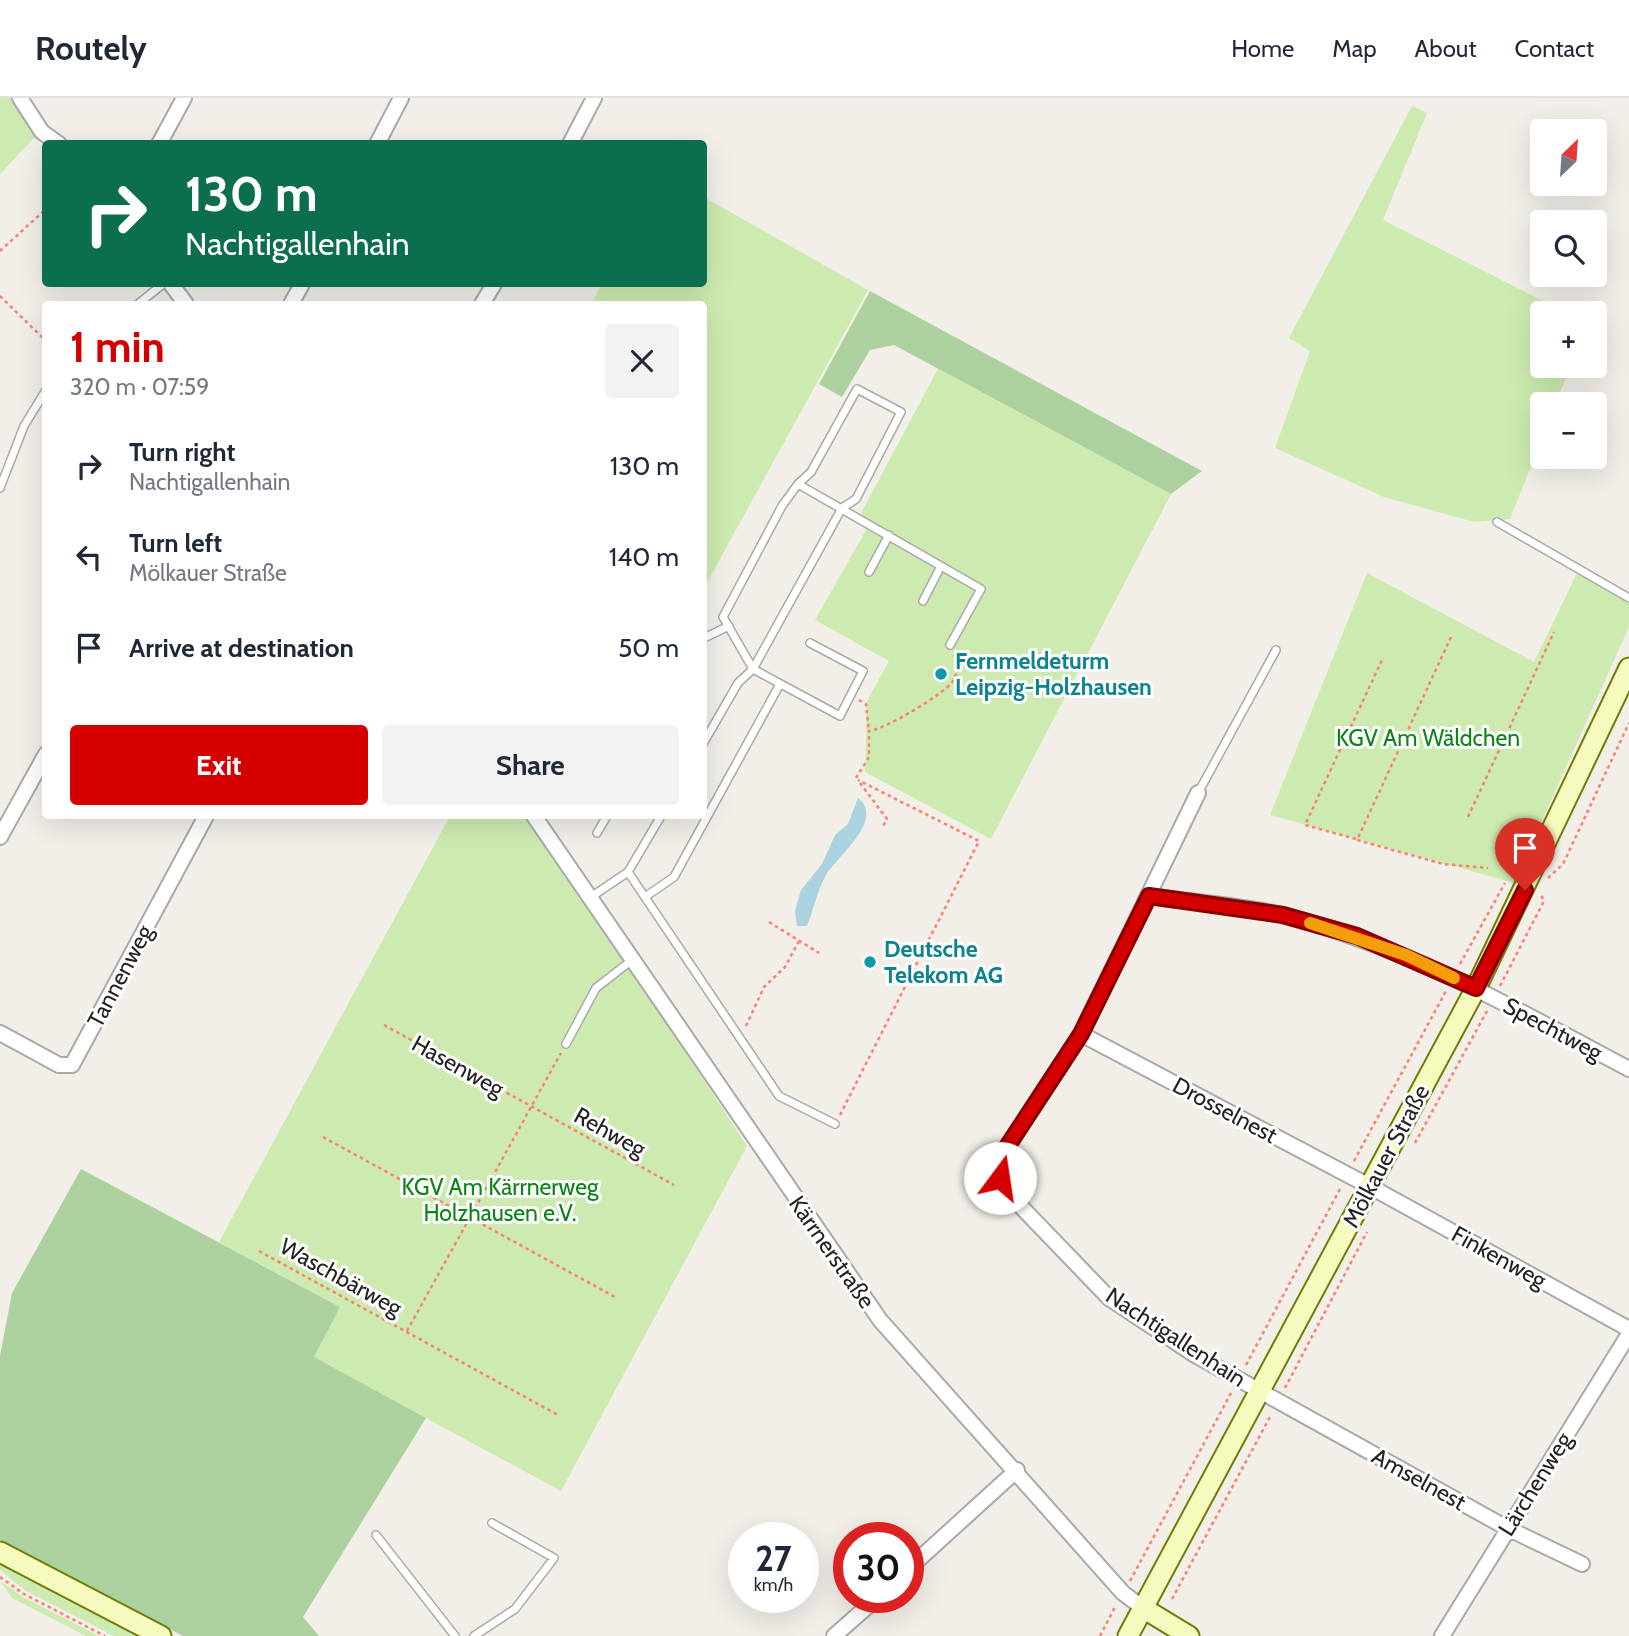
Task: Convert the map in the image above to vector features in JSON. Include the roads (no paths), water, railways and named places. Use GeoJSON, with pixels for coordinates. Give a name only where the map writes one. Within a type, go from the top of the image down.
{"type":"FeatureCollection","features":[{"type":"Feature","properties":{"kind":"street"},"geometry":{"type":"LineString","coordinates":[[20,98],[42,132],[53,140]]}},
{"type":"Feature","properties":{"kind":"street"},"geometry":{"type":"LineString","coordinates":[[161,140],[184,98]]}},
{"type":"Feature","properties":{"kind":"street"},"geometry":{"type":"LineString","coordinates":[[379,140],[401,98]]}},
{"type":"Feature","properties":{"kind":"street"},"geometry":{"type":"LineString","coordinates":[[572,140],[594,98]]}},
{"type":"Feature","properties":{"kind":"street","name":"Mölkauer Straße"},"geometry":{"type":"LineString","coordinates":[[1128,1636],[1531,888],[1629,668]]}},
{"type":"Feature","properties":{"kind":"street"},"geometry":{"type":"LineString","coordinates":[[0,837],[42,761]]}},
{"type":"Feature","properties":{"kind":"street","name":"Nachtigallenhain"},"geometry":{"type":"LineString","coordinates":[[1198,793],[1081,1034],[1005,1150],[1000,1178],[1004,1190],[1109,1298],[1195,1355],[1260,1391]]}},
{"type":"Feature","properties":{"kind":"street","name":"Tannenweg"},"geometry":{"type":"LineString","coordinates":[[0,1034],[59,1065],[72,1065],[204,819]]}},
{"type":"Feature","properties":{"kind":"street","name":"Kärrnerstraße"},"geometry":{"type":"LineString","coordinates":[[536,819],[880,1320],[1123,1593],[1189,1636]]}},
{"type":"Feature","properties":{"kind":"street"},"geometry":{"type":"LineString","coordinates":[[1149,896],[1283,915],[1357,936],[1476,988]]}},
{"type":"Feature","properties":{"kind":"street","name":"Spechtweg"},"geometry":{"type":"LineString","coordinates":[[1476,988],[1629,1069]]}},
{"type":"Feature","properties":{"kind":"street","name":"Drosselnest"},"geometry":{"type":"LineString","coordinates":[[1081,1034],[1369,1186]]}},
{"type":"Feature","properties":{"kind":"street","name":"Finkenweg"},"geometry":{"type":"LineString","coordinates":[[1369,1186],[1629,1331]]}},
{"type":"Feature","properties":{"kind":"street","name":"Lärchenweg"},"geometry":{"type":"LineString","coordinates":[[1442,1636],[1629,1331]]}},
{"type":"Feature","properties":{"kind":"street","name":"Amselnest"},"geometry":{"type":"LineString","coordinates":[[1260,1391],[1507,1528],[1582,1564]]}},
{"type":"Feature","properties":{"kind":"street"},"geometry":{"type":"LineString","coordinates":[[924,1555],[1017,1471]]}},
{"type":"Feature","properties":{"kind":"street"},"geometry":{"type":"LineString","coordinates":[[0,1552],[161,1636]]}},
{"type":"Feature","properties":{"kind":"street"},"geometry":{"type":"LineString","coordinates":[[834,1636],[860,1613]]}},
{"type":"Feature","properties":{"kind":"lane"},"geometry":{"type":"LineString","coordinates":[[142,301],[159,287]]}},
{"type":"Feature","properties":{"kind":"lane"},"geometry":{"type":"LineString","coordinates":[[707,737],[738,683],[753,669],[842,508],[856,499],[901,412],[857,389],[811,472],[797,484],[782,506],[723,617],[753,669],[840,716],[863,671],[810,643]]}},
{"type":"Feature","properties":{"kind":"lane"},"geometry":{"type":"LineString","coordinates":[[0,488],[14,450],[42,398]]}},
{"type":"Feature","properties":{"kind":"lane"},"geometry":{"type":"LineString","coordinates":[[797,484],[981,589],[950,645]]}},
{"type":"Feature","properties":{"kind":"lane"},"geometry":{"type":"LineString","coordinates":[[1497,522],[1629,598]]}},
{"type":"Feature","properties":{"kind":"lane"},"geometry":{"type":"LineString","coordinates":[[869,572],[889,535]]}},
{"type":"Feature","properties":{"kind":"lane"},"geometry":{"type":"LineString","coordinates":[[923,601],[941,566]]}},
{"type":"Feature","properties":{"kind":"lane"},"geometry":{"type":"LineString","coordinates":[[707,637],[729,626]]}},
{"type":"Feature","properties":{"kind":"lane"},"geometry":{"type":"LineString","coordinates":[[1198,793],[1276,650]]}},
{"type":"Feature","properties":{"kind":"lane"},"geometry":{"type":"LineString","coordinates":[[707,817],[780,684]]}},
{"type":"Feature","properties":{"kind":"lane"},"geometry":{"type":"LineString","coordinates":[[597,833],[605,819]]}},
{"type":"Feature","properties":{"kind":"lane"},"geometry":{"type":"LineString","coordinates":[[591,897],[628,872],[659,819]]}},
{"type":"Feature","properties":{"kind":"lane"},"geometry":{"type":"LineString","coordinates":[[645,897],[674,877],[706,819]]}},
{"type":"Feature","properties":{"kind":"lane"},"geometry":{"type":"LineString","coordinates":[[628,872],[779,1096],[835,1124]]}},
{"type":"Feature","properties":{"kind":"lane"},"geometry":{"type":"LineString","coordinates":[[566,1044],[596,988],[632,960]]}},
{"type":"Feature","properties":{"kind":"lane"},"geometry":{"type":"LineString","coordinates":[[474,1636],[515,1609],[554,1558],[492,1523]]}},
{"type":"Feature","properties":{"kind":"lane"},"geometry":{"type":"LineString","coordinates":[[376,1535],[455,1636]]}},
{"type":"Feature","properties":{"kind":"water"},"geometry":{"type":"Polygon","coordinates":[[[858,798],[865,807],[863,827],[826,875],[807,926],[797,926],[795,911],[801,890],[822,864],[835,835],[848,824],[858,798]]]}},
{"type":"Feature","properties":{"kind":"place","name":"Fernmeldeturm Leipzig-Holzhausen"},"geometry":{"type":"Point","coordinates":[941,674]}},
{"type":"Feature","properties":{"kind":"place","name":"Deutsche Telekom AG"},"geometry":{"type":"Point","coordinates":[870,962]}},
{"type":"Feature","properties":{"kind":"park label","name":"KGV Am Wäldchen"},"geometry":{"type":"Point","coordinates":[1428,738]}},
{"type":"Feature","properties":{"kind":"park label","name":"KGV Am Kärrnerweg Holzhausen e.V."},"geometry":{"type":"Point","coordinates":[500,1200]}}]}
